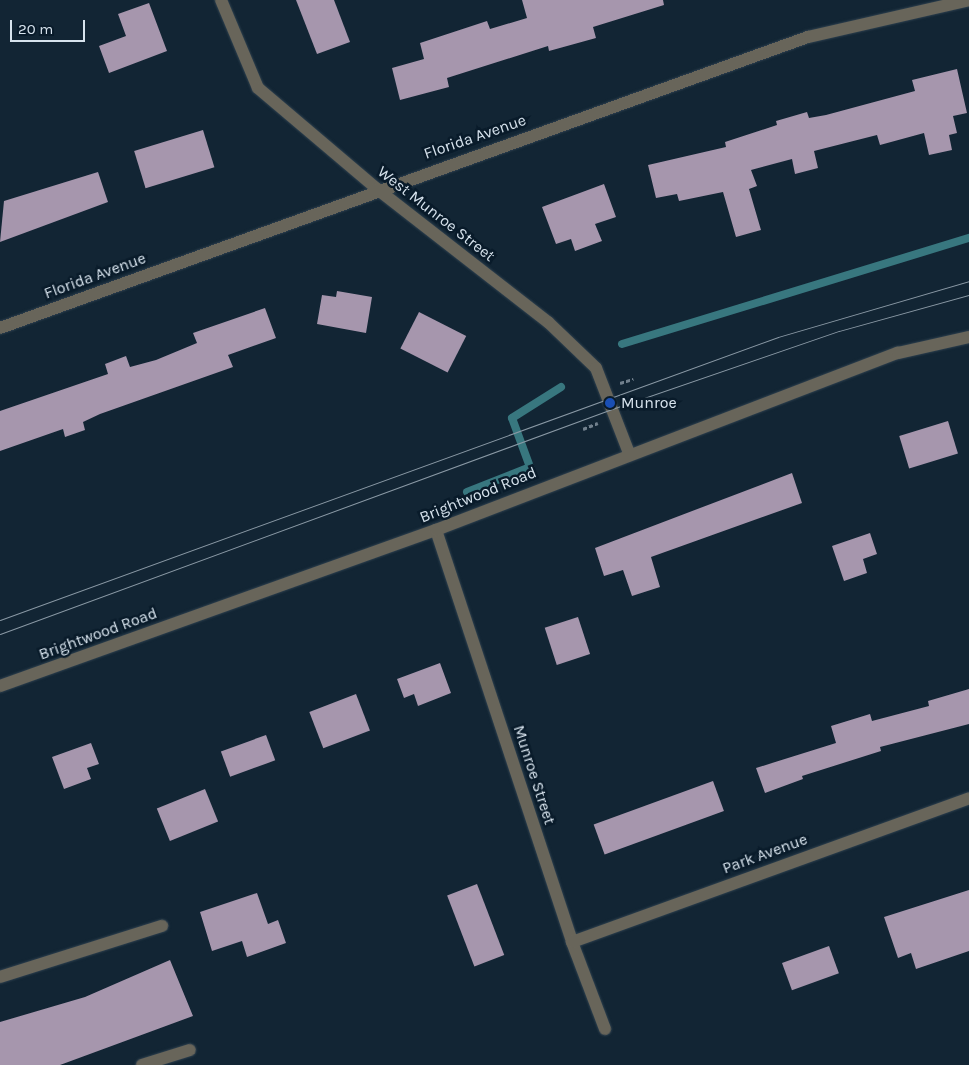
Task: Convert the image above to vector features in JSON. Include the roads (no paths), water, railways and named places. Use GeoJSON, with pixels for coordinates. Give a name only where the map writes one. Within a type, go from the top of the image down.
{"type":"FeatureCollection","features":[{"type":"Feature","properties":{"kind":"street","name":"West Munroe Street"},"geometry":{"type":"LineString","coordinates":[[221,0],[258,88],[377,189],[575,345],[596,368],[629,453]]}},
{"type":"Feature","properties":{"kind":"street","name":"Florida Avenue"},"geometry":{"type":"LineString","coordinates":[[0,328],[377,189],[808,37],[969,0]]}},
{"type":"Feature","properties":{"kind":"street","name":"Brightwood Road"},"geometry":{"type":"LineString","coordinates":[[0,686],[436,530],[629,453],[898,353],[969,338]]}},
{"type":"Feature","properties":{"kind":"street","name":"Munroe Street"},"geometry":{"type":"LineString","coordinates":[[436,530],[572,942],[605,1029]]}},
{"type":"Feature","properties":{"kind":"street","name":"Park Avenue"},"geometry":{"type":"LineString","coordinates":[[572,942],[969,798]]}},
{"type":"Feature","properties":{"kind":"street"},"geometry":{"type":"LineString","coordinates":[[0,977],[162,926]]}},
{"type":"Feature","properties":{"kind":"street"},"geometry":{"type":"LineString","coordinates":[[142,1065],[190,1050]]}},
{"type":"Feature","properties":{"kind":"waterway"},"geometry":{"type":"LineString","coordinates":[[622,344],[969,238]]}},
{"type":"Feature","properties":{"kind":"waterway"},"geometry":{"type":"LineString","coordinates":[[467,492],[530,467],[512,418],[561,387]]}},
{"type":"Feature","properties":{"kind":"tram line"},"geometry":{"type":"LineString","coordinates":[[0,620],[778,337],[969,281]]}},
{"type":"Feature","properties":{"kind":"tram line"},"geometry":{"type":"LineString","coordinates":[[0,634],[612,409],[839,331],[969,295]]}},
{"type":"Feature","properties":{"kind":"place","name":"Munroe"},"geometry":{"type":"Point","coordinates":[610,403]}}]}
